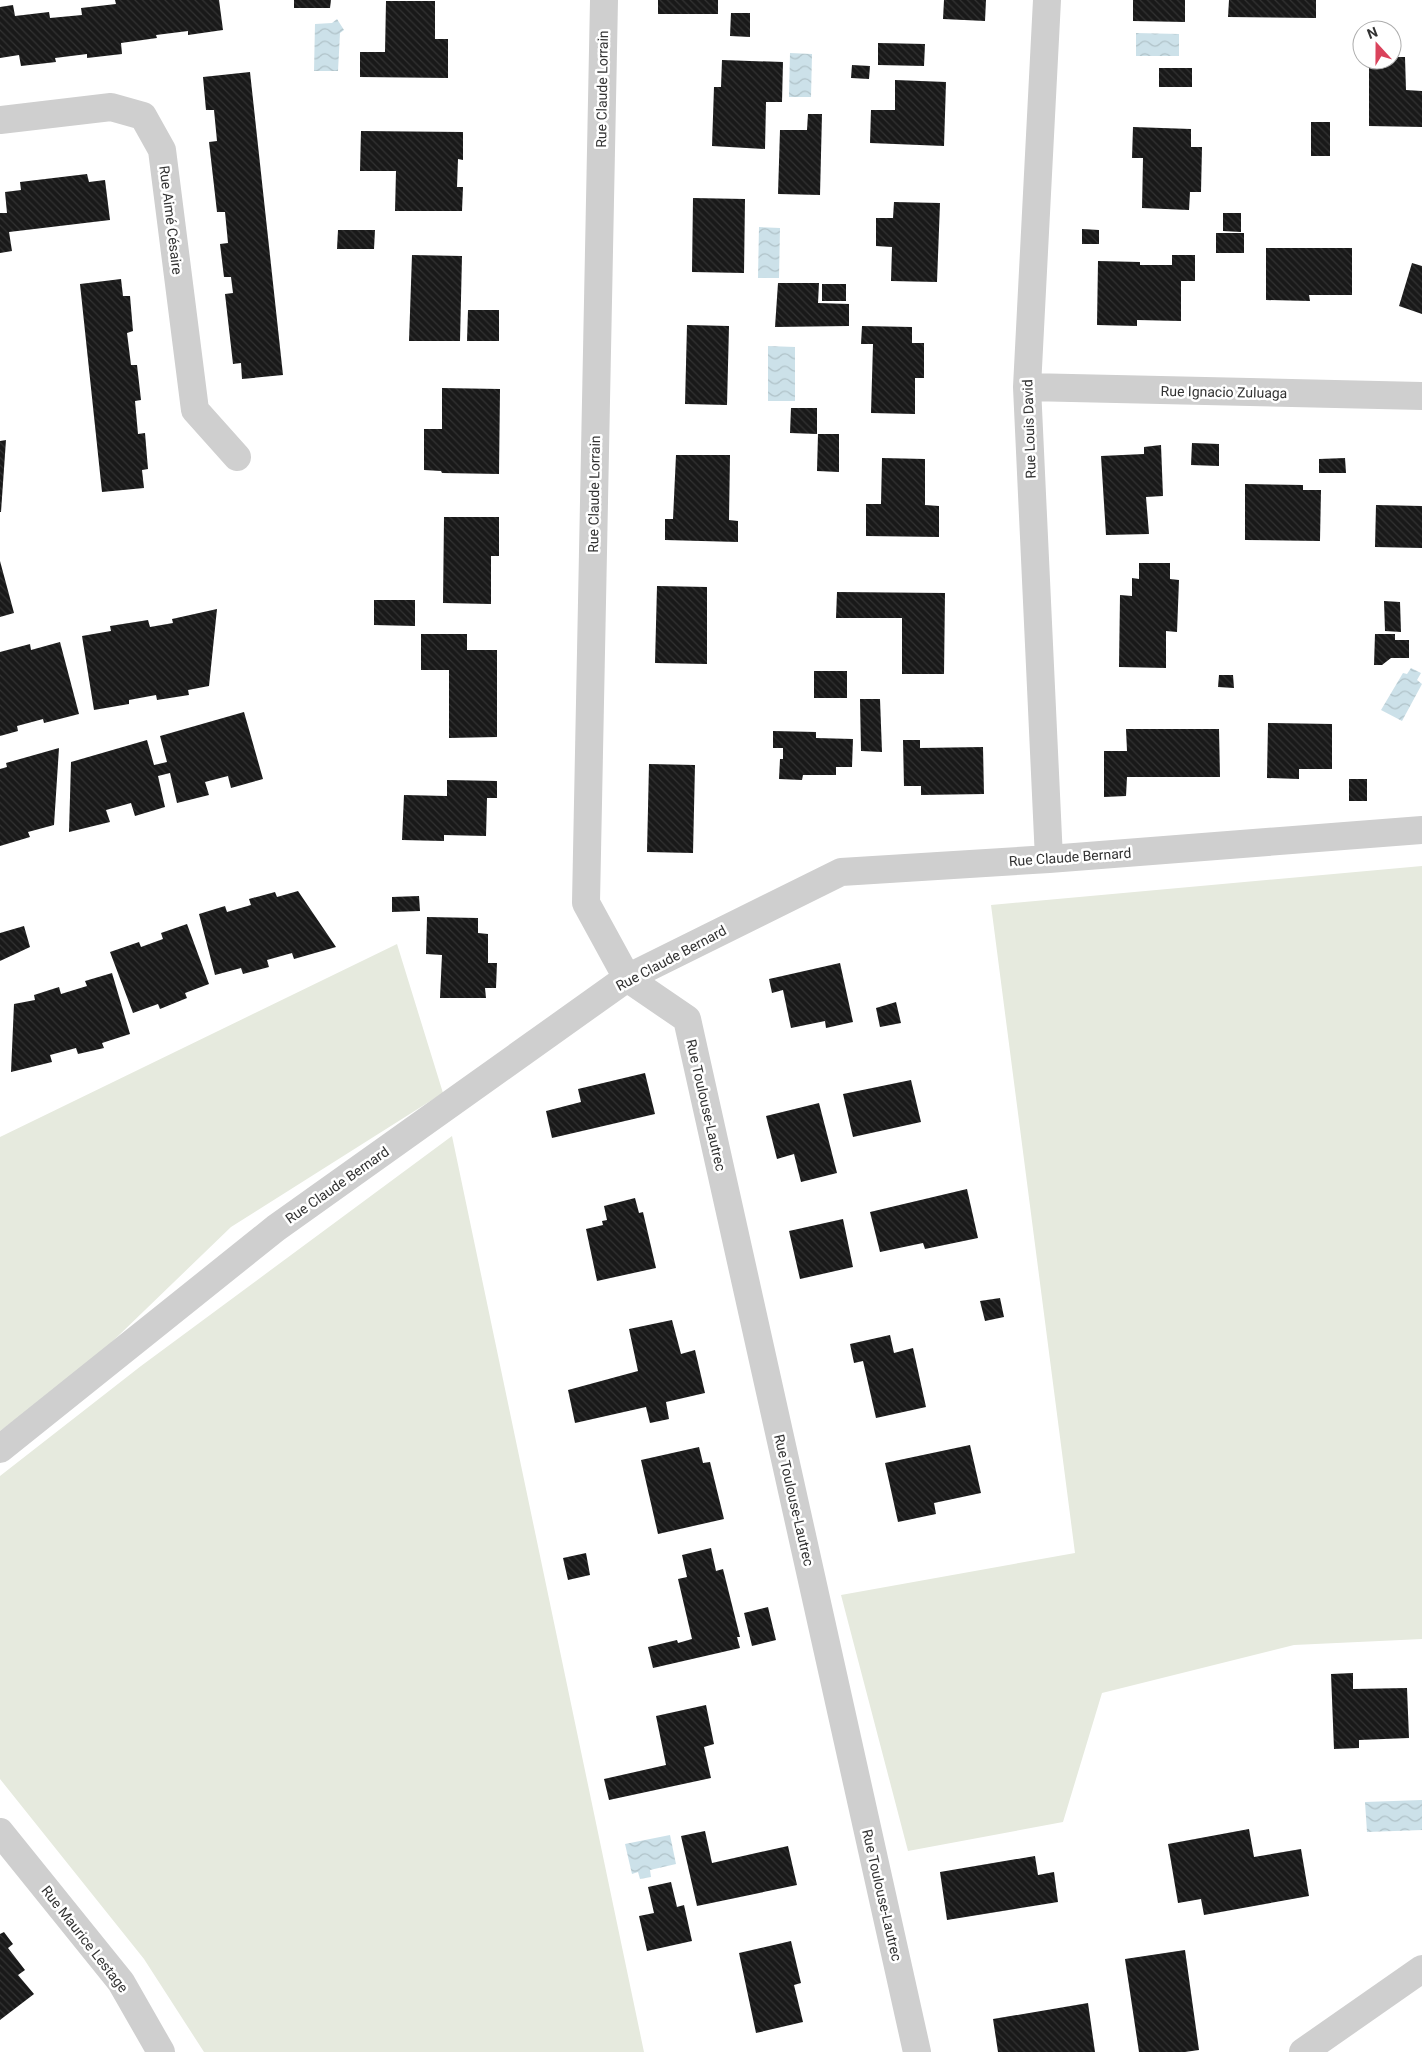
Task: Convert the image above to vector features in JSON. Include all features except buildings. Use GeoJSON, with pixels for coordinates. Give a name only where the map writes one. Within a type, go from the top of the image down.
{"type":"FeatureCollection","features":[{"type":"Feature","properties":{"kind":"street","name":"Rue Claude Lorrain"},"geometry":{"type":"LineString","coordinates":[[604,0],[586,902],[627,978]]}},
{"type":"Feature","properties":{"kind":"street","name":"Rue Louis David"},"geometry":{"type":"LineString","coordinates":[[1047,0],[1027,387],[1049,859]]}},
{"type":"Feature","properties":{"kind":"street","name":"Rue Aimé Césaire"},"geometry":{"type":"LineString","coordinates":[[0,120],[110,107],[143,116],[162,150],[195,410],[236,457]]}},
{"type":"Feature","properties":{"kind":"street","name":"Rue Ignacio Zuluaga"},"geometry":{"type":"LineString","coordinates":[[1027,387],[1422,396]]}},
{"type":"Feature","properties":{"kind":"street","name":"Rue Claude Bernard"},"geometry":{"type":"LineString","coordinates":[[0,1449],[276,1228],[627,978],[842,872],[1049,859],[1422,830]]}},
{"type":"Feature","properties":{"kind":"street","name":"Rue Toulouse-Lautrec"},"geometry":{"type":"LineString","coordinates":[[627,978],[687,1019],[917,2052]]}},
{"type":"Feature","properties":{"kind":"street","name":"Rue Maurice Lestage"},"geometry":{"type":"LineString","coordinates":[[0,1832],[121,1982],[161,2052]]}},
{"type":"Feature","properties":{"kind":"street"},"geometry":{"type":"LineString","coordinates":[[1303,2052],[1422,1969]]}},
{"type":"Feature","properties":{"kind":"shaded area"},"geometry":{"type":"Polygon","coordinates":[[[1422,866],[1422,1639],[1294,1645],[1102,1693],[1063,1822],[908,1851],[841,1595],[1075,1553],[991,905],[1422,866]]]}},
{"type":"Feature","properties":{"kind":"shaded area"},"geometry":{"type":"Polygon","coordinates":[[[397,944],[443,1093],[231,1227],[87,1366],[0,1431],[0,1137],[397,944]]]}},
{"type":"Feature","properties":{"kind":"shaded area"},"geometry":{"type":"Polygon","coordinates":[[[452,1136],[644,2052],[204,2052],[144,1959],[0,1779],[0,1476],[141,1366],[452,1136]]]}},
{"type":"Feature","properties":{"kind":"water"},"geometry":{"type":"Polygon","coordinates":[[[337,19],[344,30],[340,33],[338,71],[314,71],[315,24],[332,23],[337,19]]]}},
{"type":"Feature","properties":{"kind":"water"},"geometry":{"type":"Polygon","coordinates":[[[1136,33],[1179,34],[1179,56],[1136,56],[1136,33]]]}},
{"type":"Feature","properties":{"kind":"water"},"geometry":{"type":"Polygon","coordinates":[[[790,53],[812,54],[811,97],[789,97],[790,53]]]}},
{"type":"Feature","properties":{"kind":"water"},"geometry":{"type":"Polygon","coordinates":[[[759,227],[780,228],[779,278],[758,278],[759,227]]]}},
{"type":"Feature","properties":{"kind":"water"},"geometry":{"type":"Polygon","coordinates":[[[768,346],[795,347],[795,401],[768,401],[768,346]]]}},
{"type":"Feature","properties":{"kind":"water"},"geometry":{"type":"Polygon","coordinates":[[[1411,668],[1421,673],[1417,680],[1422,684],[1402,721],[1381,710],[1403,673],[1407,674],[1411,668]]]}},
{"type":"Feature","properties":{"kind":"water"},"geometry":{"type":"Polygon","coordinates":[[[1422,1800],[1422,1830],[1367,1832],[1365,1802],[1422,1800]]]}},
{"type":"Feature","properties":{"kind":"water"},"geometry":{"type":"Polygon","coordinates":[[[670,1835],[676,1864],[650,1870],[651,1877],[640,1879],[638,1872],[632,1874],[625,1844],[670,1835]]]}}]}
